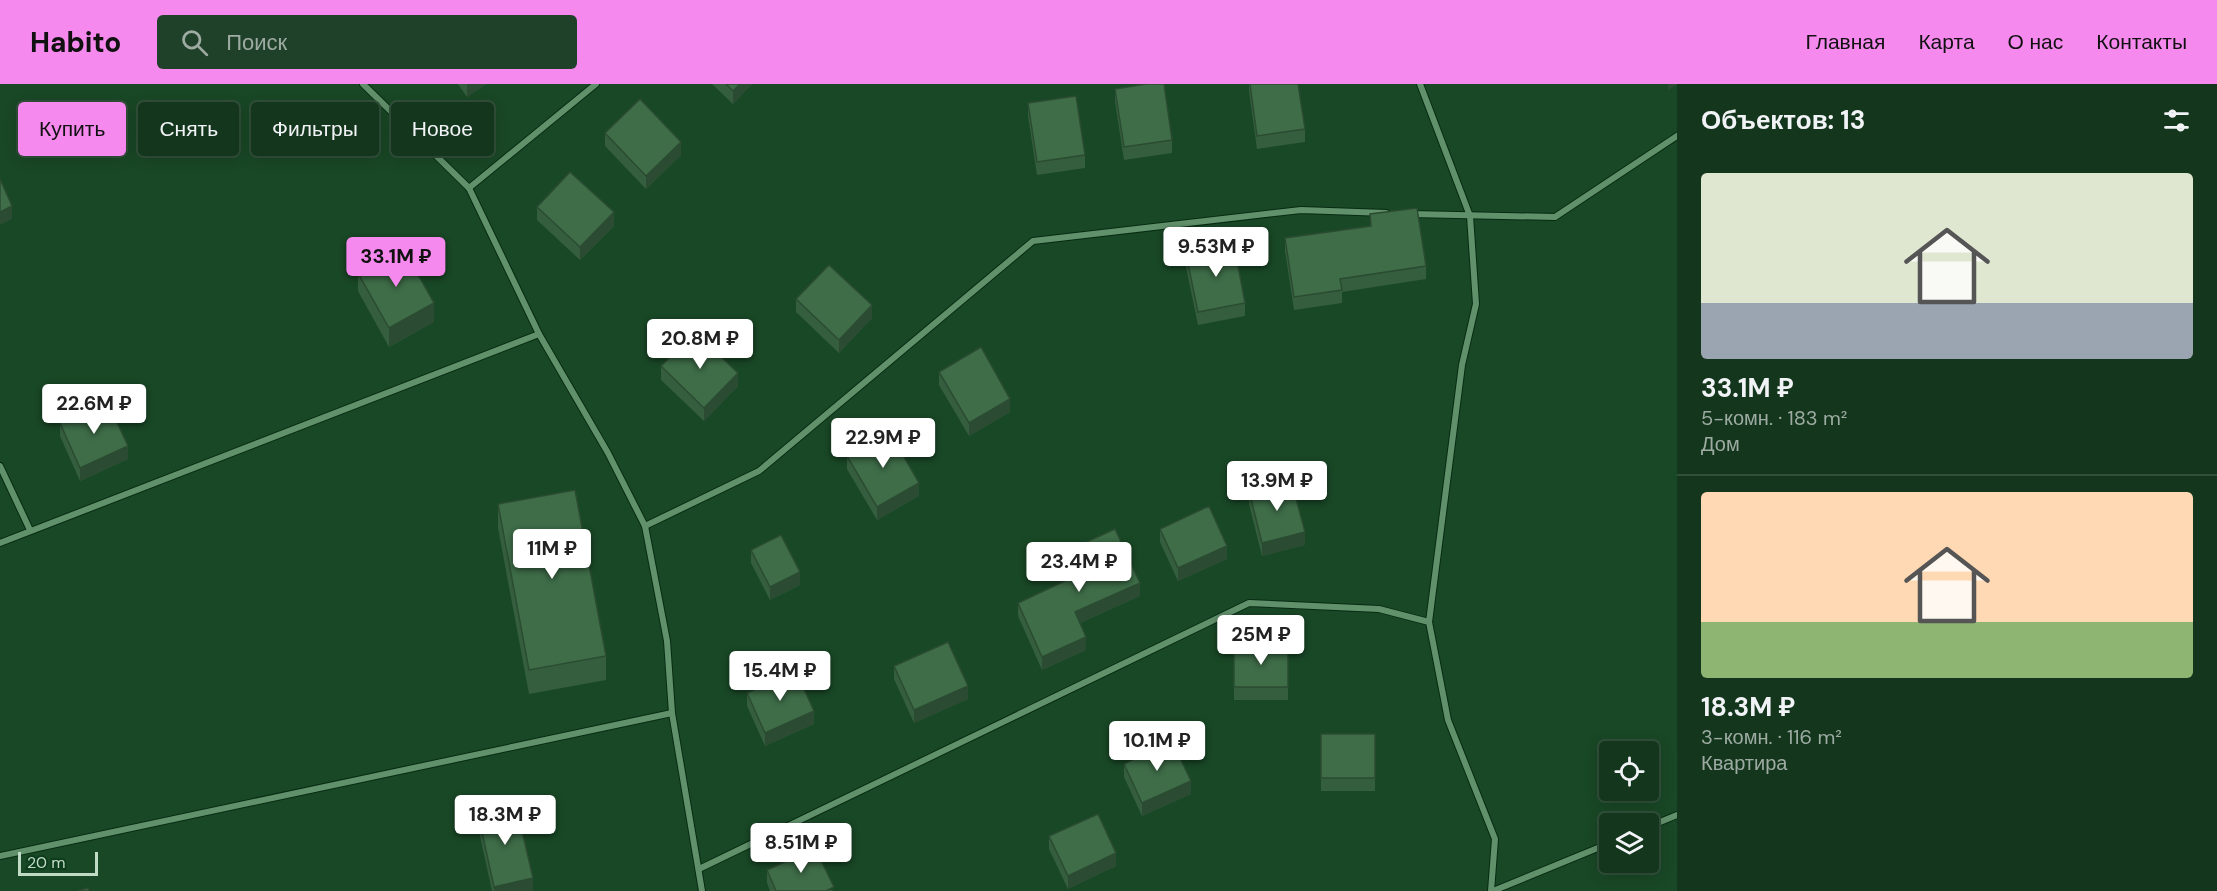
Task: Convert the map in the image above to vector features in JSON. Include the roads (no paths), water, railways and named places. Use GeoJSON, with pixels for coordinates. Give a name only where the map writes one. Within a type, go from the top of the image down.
{"type":"FeatureCollection","features":[{"type":"Feature","properties":{"kind":"street"},"geometry":{"type":"LineString","coordinates":[[363,84],[469,188],[539,334],[608,453],[645,526],[667,641],[672,713],[702,891]]}},
{"type":"Feature","properties":{"kind":"street"},"geometry":{"type":"LineString","coordinates":[[469,188],[596,84]]}},
{"type":"Feature","properties":{"kind":"street"},"geometry":{"type":"LineString","coordinates":[[1420,84],[1470,216],[1476,304],[1462,365],[1429,622],[1448,720],[1495,839],[1492,891],[1599,847]]}},
{"type":"Feature","properties":{"kind":"street"},"geometry":{"type":"LineString","coordinates":[[1407,214],[1555,217],[1677,136]]}},
{"type":"Feature","properties":{"kind":"street"},"geometry":{"type":"LineString","coordinates":[[645,526],[759,471],[1034,241],[1301,210],[1396,213]]}},
{"type":"Feature","properties":{"kind":"street"},"geometry":{"type":"LineString","coordinates":[[0,543],[539,334]]}},
{"type":"Feature","properties":{"kind":"street"},"geometry":{"type":"LineString","coordinates":[[0,466],[30,530]]}},
{"type":"Feature","properties":{"kind":"street"},"geometry":{"type":"LineString","coordinates":[[699,869],[1249,603],[1379,609],[1429,622]]}},
{"type":"Feature","properties":{"kind":"street"},"geometry":{"type":"LineString","coordinates":[[0,856],[672,713]]}},
{"type":"Feature","properties":{"kind":"street"},"geometry":{"type":"LineString","coordinates":[[1659,822],[1677,815]]}}]}
